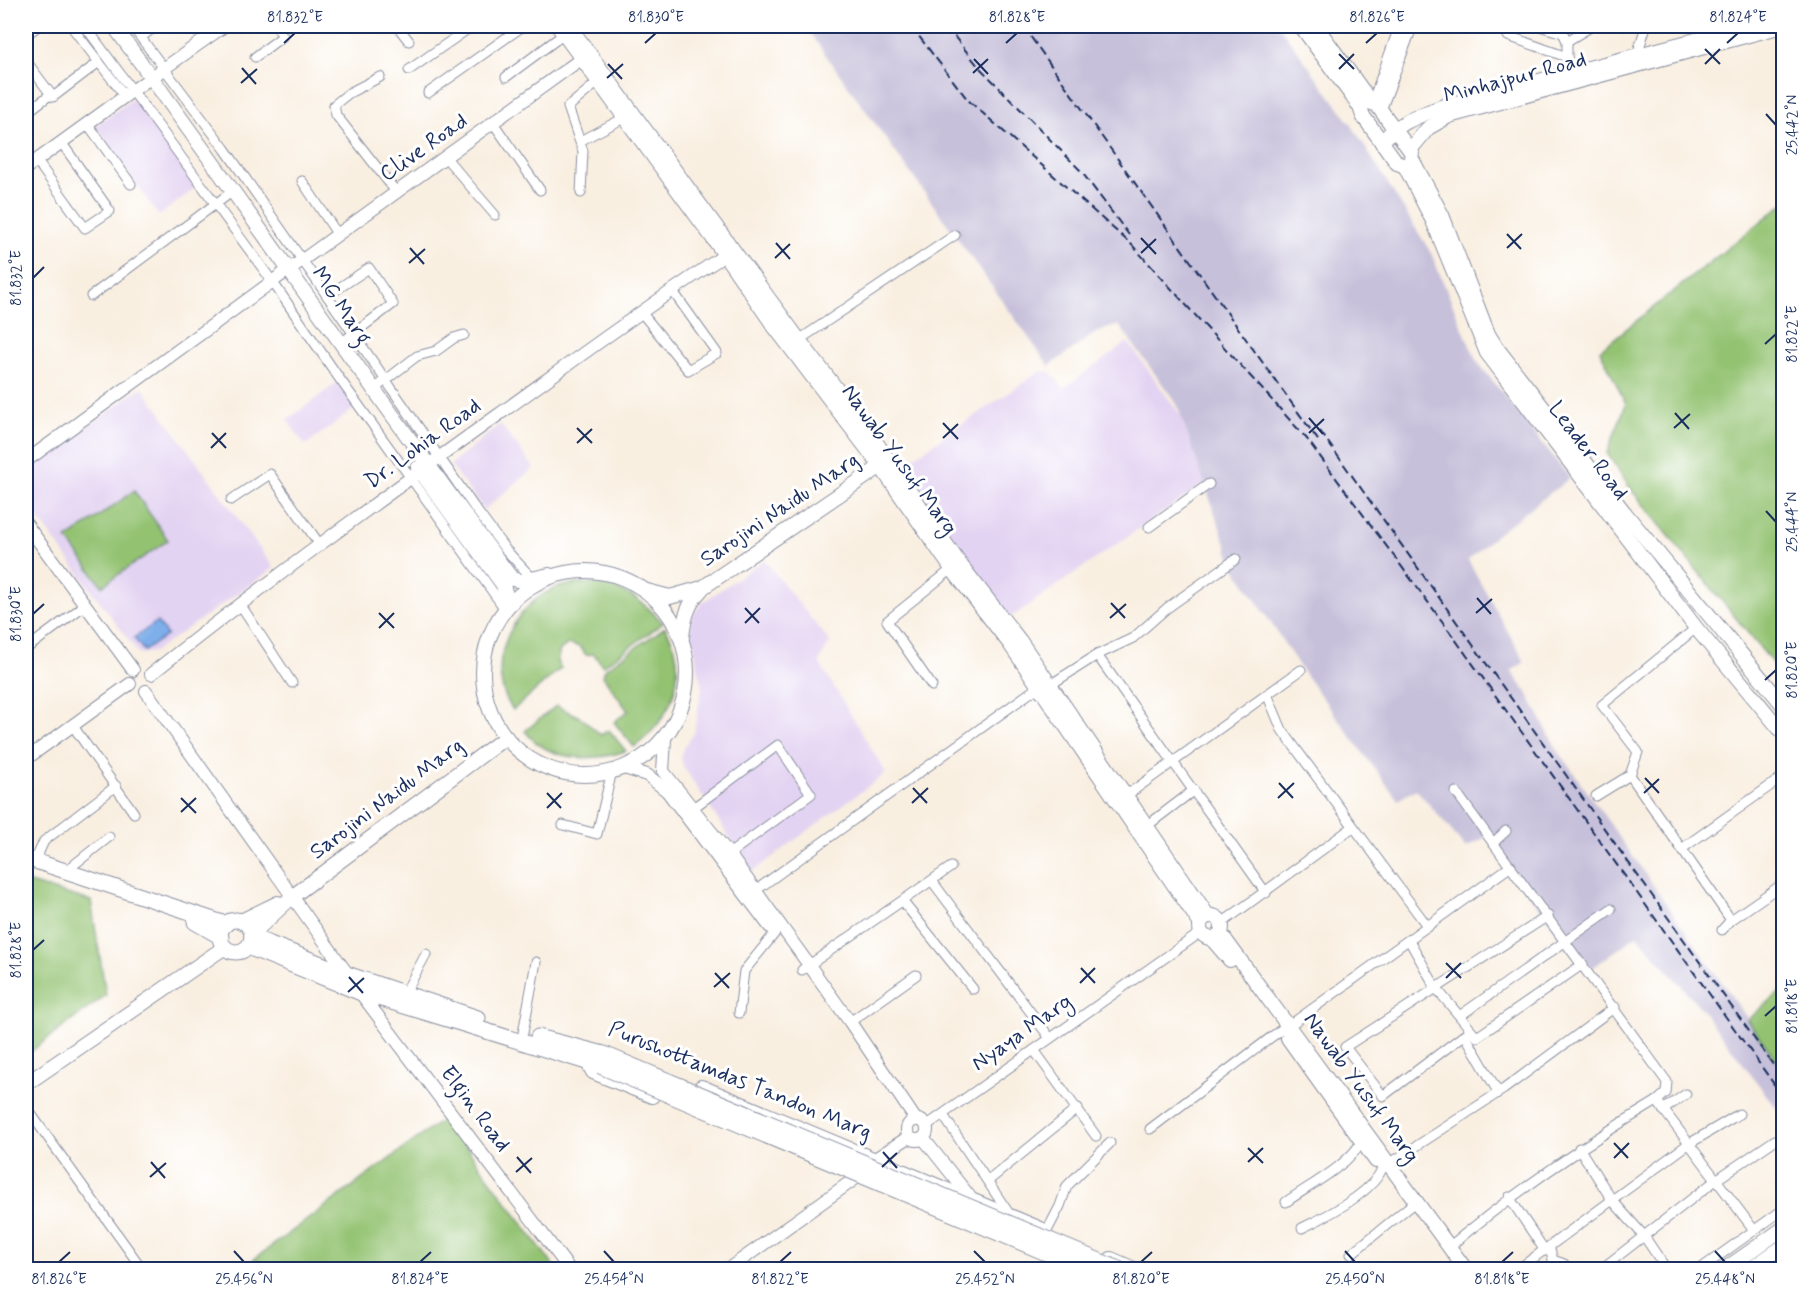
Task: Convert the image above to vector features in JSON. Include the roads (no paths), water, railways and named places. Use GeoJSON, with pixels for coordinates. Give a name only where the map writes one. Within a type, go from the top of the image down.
{"type":"FeatureCollection","features":[{"type":"Feature","properties":{"kind":"main road","name":"MG Marg"},"geometry":{"type":"LineString","coordinates":[[105,26],[154,76],[282,274],[419,472],[503,585],[506,595],[505,609]]}},
{"type":"Feature","properties":{"kind":"main road","name":"MG Marg"},"geometry":{"type":"LineString","coordinates":[[114,26],[154,76],[282,274],[341,343],[373,390],[419,472],[512,579],[522,581],[549,575]]}},
{"type":"Feature","properties":{"kind":"main road"},"geometry":{"type":"LineString","coordinates":[[1301,26],[1371,105],[1395,130],[1409,159],[1394,159],[1368,123],[1371,105],[1316,26]]}},
{"type":"Feature","properties":{"kind":"main road","name":"Minhajpur Road"},"geometry":{"type":"LineString","coordinates":[[1382,143],[1395,130],[1444,106],[1749,26]]}},
{"type":"Feature","properties":{"kind":"main road","name":"Minhajpur Road"},"geometry":{"type":"LineString","coordinates":[[1409,159],[1428,128],[1449,116],[1782,26]]}},
{"type":"Feature","properties":{"kind":"main road","name":"Nawab Yusuf Marg"},"geometry":{"type":"LineString","coordinates":[[564,28],[581,59],[725,255],[783,340],[886,464],[952,569],[1127,795],[1148,825],[1210,928]]}},
{"type":"Feature","properties":{"kind":"main road","name":"Nawab Yusuf Marg"},"geometry":{"type":"LineString","coordinates":[[564,28],[799,340],[959,563],[1020,641],[1044,686],[1138,829],[1286,1027],[1386,1166],[1466,1269]]}},
{"type":"Feature","properties":{"kind":"main road","name":"Leader Road"},"geometry":{"type":"LineString","coordinates":[[1409,159],[1482,345],[1500,361],[1784,706]]}},
{"type":"Feature","properties":{"kind":"main road","name":"Leader Road"},"geometry":{"type":"LineString","coordinates":[[1500,361],[1696,628],[1784,734]]}},
{"type":"Feature","properties":{"kind":"main road","name":"Sarojini Naidu Marg"},"geometry":{"type":"LineString","coordinates":[[702,588],[886,464]]}},
{"type":"Feature","properties":{"kind":"main road"},"geometry":{"type":"LineString","coordinates":[[594,571],[627,579],[645,590],[669,614],[681,638],[688,673],[686,691],[677,723],[665,739],[639,762],[618,770],[579,775],[546,767],[531,759],[506,737],[489,707],[483,673],[488,639],[505,609],[523,591],[549,575],[594,571]]}},
{"type":"Feature","properties":{"kind":"main road"},"geometry":{"type":"LineString","coordinates":[[645,590],[670,597],[702,588]]}},
{"type":"Feature","properties":{"kind":"main road"},"geometry":{"type":"LineString","coordinates":[[681,638],[692,599],[702,588]]}},
{"type":"Feature","properties":{"kind":"main road","name":"Sarojini Naidu Marg"},"geometry":{"type":"LineString","coordinates":[[26,1084],[228,932],[293,896],[506,737]]}},
{"type":"Feature","properties":{"kind":"main road"},"geometry":{"type":"LineString","coordinates":[[29,862],[66,871],[228,932]]}},
{"type":"Feature","properties":{"kind":"main road"},"geometry":{"type":"LineString","coordinates":[[29,862],[202,925],[228,932],[249,927],[251,939],[235,952],[228,932]]}},
{"type":"Feature","properties":{"kind":"main road","name":"Sarojini Naidu Marg"},"geometry":{"type":"LineString","coordinates":[[251,939],[293,896]]}},
{"type":"Feature","properties":{"kind":"main road","name":"Purushottamdas Tandon Marg"},"geometry":{"type":"LineString","coordinates":[[251,939],[595,1058]]}},
{"type":"Feature","properties":{"kind":"main road","name":"Purushottamdas Tandon Marg"},"geometry":{"type":"LineString","coordinates":[[251,939],[359,992],[595,1058]]}},
{"type":"Feature","properties":{"kind":"main road","name":"Nawab Yusuf Marg"},"geometry":{"type":"LineString","coordinates":[[1286,1027],[1362,1141],[1386,1166],[1410,1206],[1455,1269]]}},
{"type":"Feature","properties":{"kind":"main road","name":"Purushottamdas Tandon Marg"},"geometry":{"type":"LineString","coordinates":[[1070,1269],[856,1178],[598,1074],[590,1069],[595,1058],[596,1046],[605,1047],[970,1197],[1136,1269]]}},
{"type":"Feature","properties":{"kind":"main road"},"geometry":{"type":"LineString","coordinates":[[595,1058],[1087,1269]]}},
{"type":"Feature","properties":{"kind":"main road"},"geometry":{"type":"LineString","coordinates":[[595,1058],[1121,1269]]}},
{"type":"Feature","properties":{"kind":"main road"},"geometry":{"type":"LineString","coordinates":[[1724,1269],[1784,1228]]}},
{"type":"Feature","properties":{"kind":"main road"},"geometry":{"type":"LineString","coordinates":[[1749,1269],[1784,1246]]}},
{"type":"Feature","properties":{"kind":"street"},"geometry":{"type":"LineString","coordinates":[[26,35],[38,26]]}},
{"type":"Feature","properties":{"kind":"street"},"geometry":{"type":"LineString","coordinates":[[71,26],[99,62],[128,93],[215,204],[282,274]]}},
{"type":"Feature","properties":{"kind":"street"},"geometry":{"type":"LineString","coordinates":[[85,26],[128,93]]}},
{"type":"Feature","properties":{"kind":"street"},"geometry":{"type":"LineString","coordinates":[[132,26],[141,37],[154,76],[220,142],[439,457],[500,542],[532,578]]}},
{"type":"Feature","properties":{"kind":"street"},"geometry":{"type":"LineString","coordinates":[[141,37],[156,26]]}},
{"type":"Feature","properties":{"kind":"street"},"geometry":{"type":"LineString","coordinates":[[26,168],[224,26]]}},
{"type":"Feature","properties":{"kind":"street"},"geometry":{"type":"LineString","coordinates":[[255,57],[283,36],[276,26]]}},
{"type":"Feature","properties":{"kind":"street"},"geometry":{"type":"LineString","coordinates":[[397,26],[409,41]]}},
{"type":"Feature","properties":{"kind":"street"},"geometry":{"type":"LineString","coordinates":[[409,70],[472,26]]}},
{"type":"Feature","properties":{"kind":"street"},"geometry":{"type":"LineString","coordinates":[[428,93],[523,26]]}},
{"type":"Feature","properties":{"kind":"street"},"geometry":{"type":"LineString","coordinates":[[1371,105],[1401,26]]}},
{"type":"Feature","properties":{"kind":"street"},"geometry":{"type":"LineString","coordinates":[[1371,105],[1411,26]]}},
{"type":"Feature","properties":{"kind":"street"},"geometry":{"type":"LineString","coordinates":[[1512,26],[1508,36],[1567,57]]}},
{"type":"Feature","properties":{"kind":"street"},"geometry":{"type":"LineString","coordinates":[[1539,26],[1563,33],[1567,41],[1567,73]]}},
{"type":"Feature","properties":{"kind":"street"},"geometry":{"type":"LineString","coordinates":[[1567,41],[1592,26]]}},
{"type":"Feature","properties":{"kind":"street"},"geometry":{"type":"LineString","coordinates":[[1637,55],[1646,26]]}},
{"type":"Feature","properties":{"kind":"street"},"geometry":{"type":"LineString","coordinates":[[506,76],[564,28]]}},
{"type":"Feature","properties":{"kind":"street","name":"Clive Road"},"geometry":{"type":"LineString","coordinates":[[26,461],[581,59]]}},
{"type":"Feature","properties":{"kind":"street"},"geometry":{"type":"LineString","coordinates":[[26,61],[53,97],[99,62]]}},
{"type":"Feature","properties":{"kind":"street"},"geometry":{"type":"LineString","coordinates":[[380,77],[349,93],[334,105],[336,115],[397,193]]}},
{"type":"Feature","properties":{"kind":"street"},"geometry":{"type":"LineString","coordinates":[[581,193],[583,151],[568,107],[598,82]]}},
{"type":"Feature","properties":{"kind":"street"},"geometry":{"type":"LineString","coordinates":[[26,113],[51,94]]}},
{"type":"Feature","properties":{"kind":"street"},"geometry":{"type":"LineString","coordinates":[[580,141],[624,118]]}},
{"type":"Feature","properties":{"kind":"street"},"geometry":{"type":"LineString","coordinates":[[87,123],[131,184]]}},
{"type":"Feature","properties":{"kind":"street"},"geometry":{"type":"LineString","coordinates":[[494,124],[540,190]]}},
{"type":"Feature","properties":{"kind":"street"},"geometry":{"type":"LineString","coordinates":[[36,160],[86,228],[110,211],[61,142]]}},
{"type":"Feature","properties":{"kind":"street"},"geometry":{"type":"LineString","coordinates":[[446,158],[495,215]]}},
{"type":"Feature","properties":{"kind":"street"},"geometry":{"type":"LineString","coordinates":[[302,181],[338,235]]}},
{"type":"Feature","properties":{"kind":"street"},"geometry":{"type":"LineString","coordinates":[[91,296],[229,194]]}},
{"type":"Feature","properties":{"kind":"street"},"geometry":{"type":"LineString","coordinates":[[799,340],[955,235]]}},
{"type":"Feature","properties":{"kind":"street","name":"Dr. Lohia Road"},"geometry":{"type":"LineString","coordinates":[[151,674],[240,603],[439,457],[672,290],[725,255]]}},
{"type":"Feature","properties":{"kind":"street"},"geometry":{"type":"LineString","coordinates":[[327,296],[369,268],[393,304],[341,343]]}},
{"type":"Feature","properties":{"kind":"street"},"geometry":{"type":"LineString","coordinates":[[641,312],[688,370],[717,353],[672,290]]}},
{"type":"Feature","properties":{"kind":"street"},"geometry":{"type":"LineString","coordinates":[[373,390],[417,356],[436,351],[454,338],[459,339],[464,335]]}},
{"type":"Feature","properties":{"kind":"street"},"geometry":{"type":"LineString","coordinates":[[231,500],[270,474],[320,545]]}},
{"type":"Feature","properties":{"kind":"street"},"geometry":{"type":"LineString","coordinates":[[1149,527],[1209,484]]}},
{"type":"Feature","properties":{"kind":"street"},"geometry":{"type":"LineString","coordinates":[[26,524],[30,537],[85,604],[133,670]]}},
{"type":"Feature","properties":{"kind":"street"},"geometry":{"type":"LineString","coordinates":[[751,894],[1044,686],[1097,655],[1133,638],[1167,608],[1236,559]]}},
{"type":"Feature","properties":{"kind":"street"},"geometry":{"type":"LineString","coordinates":[[933,686],[887,621],[952,569]]}},
{"type":"Feature","properties":{"kind":"street"},"geometry":{"type":"LineString","coordinates":[[240,603],[292,683]]}},
{"type":"Feature","properties":{"kind":"street"},"geometry":{"type":"LineString","coordinates":[[26,649],[85,604]]}},
{"type":"Feature","properties":{"kind":"street"},"geometry":{"type":"LineString","coordinates":[[1596,796],[1630,775],[1638,752],[1602,705],[1696,628]]}},
{"type":"Feature","properties":{"kind":"street"},"geometry":{"type":"LineString","coordinates":[[1097,655],[1174,760],[1266,893]]}},
{"type":"Feature","properties":{"kind":"street"},"geometry":{"type":"LineString","coordinates":[[141,668],[151,674],[152,682],[146,691],[135,690],[130,684],[129,677],[133,670],[141,668]]}},
{"type":"Feature","properties":{"kind":"street"},"geometry":{"type":"LineString","coordinates":[[1127,795],[1301,670]]}},
{"type":"Feature","properties":{"kind":"street"},"geometry":{"type":"LineString","coordinates":[[26,759],[130,684]]}},
{"type":"Feature","properties":{"kind":"street","name":"Elgin Road"},"geometry":{"type":"LineString","coordinates":[[146,691],[359,992],[570,1269]]}},
{"type":"Feature","properties":{"kind":"street"},"geometry":{"type":"LineString","coordinates":[[1267,694],[1282,730],[1428,927]]}},
{"type":"Feature","properties":{"kind":"street"},"geometry":{"type":"LineString","coordinates":[[73,726],[134,813]]}},
{"type":"Feature","properties":{"kind":"street"},"geometry":{"type":"LineString","coordinates":[[665,739],[663,771],[926,1134],[923,1138],[915,1140],[909,1137],[906,1131],[917,1123]]}},
{"type":"Feature","properties":{"kind":"street"},"geometry":{"type":"LineString","coordinates":[[690,811],[778,745],[811,795],[729,854]]}},
{"type":"Feature","properties":{"kind":"street"},"geometry":{"type":"LineString","coordinates":[[563,825],[597,834],[618,770],[654,779],[690,811],[729,854],[775,933],[850,1022],[917,1123]]}},
{"type":"Feature","properties":{"kind":"street"},"geometry":{"type":"LineString","coordinates":[[1630,775],[1731,920]]}},
{"type":"Feature","properties":{"kind":"street"},"geometry":{"type":"LineString","coordinates":[[1683,848],[1784,776]]}},
{"type":"Feature","properties":{"kind":"street"},"geometry":{"type":"LineString","coordinates":[[29,862],[44,841],[116,786]]}},
{"type":"Feature","properties":{"kind":"street"},"geometry":{"type":"LineString","coordinates":[[1148,825],[1194,790]]}},
{"type":"Feature","properties":{"kind":"street"},"geometry":{"type":"LineString","coordinates":[[1449,1247],[1509,1197],[1579,1148],[1657,1101],[1666,1093],[1667,1082],[1615,1007],[1456,792]]}},
{"type":"Feature","properties":{"kind":"street","name":"Nyaya Marg"},"geometry":{"type":"LineString","coordinates":[[917,1123],[943,1115],[1210,928],[1266,893],[1353,827]]}},
{"type":"Feature","properties":{"kind":"street"},"geometry":{"type":"LineString","coordinates":[[1493,843],[1506,831]]}},
{"type":"Feature","properties":{"kind":"street"},"geometry":{"type":"LineString","coordinates":[[66,871],[109,837]]}},
{"type":"Feature","properties":{"kind":"street"},"geometry":{"type":"LineString","coordinates":[[1150,1129],[1286,1027],[1510,866]]}},
{"type":"Feature","properties":{"kind":"street"},"geometry":{"type":"LineString","coordinates":[[805,968],[951,867]]}},
{"type":"Feature","properties":{"kind":"street"},"geometry":{"type":"LineString","coordinates":[[932,881],[1050,1038]]}},
{"type":"Feature","properties":{"kind":"street"},"geometry":{"type":"LineString","coordinates":[[1722,930],[1731,920],[1784,883]]}},
{"type":"Feature","properties":{"kind":"street"},"geometry":{"type":"LineString","coordinates":[[903,902],[973,988]]}},
{"type":"Feature","properties":{"kind":"street"},"geometry":{"type":"LineString","coordinates":[[1461,1015],[1611,909]]}},
{"type":"Feature","properties":{"kind":"street"},"geometry":{"type":"LineString","coordinates":[[1468,1032],[1383,1096],[1346,1047],[1548,916]]}},
{"type":"Feature","properties":{"kind":"street"},"geometry":{"type":"LineString","coordinates":[[739,1013],[744,971],[775,933]]}},
{"type":"Feature","properties":{"kind":"street"},"geometry":{"type":"LineString","coordinates":[[1409,940],[1436,988],[1461,1015],[1498,1092]]}},
{"type":"Feature","properties":{"kind":"street"},"geometry":{"type":"LineString","coordinates":[[405,993],[426,954]]}},
{"type":"Feature","properties":{"kind":"street"},"geometry":{"type":"LineString","coordinates":[[523,1033],[536,963]]}},
{"type":"Feature","properties":{"kind":"street"},"geometry":{"type":"LineString","coordinates":[[1468,1032],[1477,1037],[1583,964]]}},
{"type":"Feature","properties":{"kind":"street"},"geometry":{"type":"LineString","coordinates":[[850,1022],[916,975]]}},
{"type":"Feature","properties":{"kind":"street"},"geometry":{"type":"LineString","coordinates":[[1302,1228],[1345,1204],[1377,1180],[1386,1166],[1498,1092],[1615,1007]]}},
{"type":"Feature","properties":{"kind":"street"},"geometry":{"type":"LineString","coordinates":[[1034,1050],[1096,1136]]}},
{"type":"Feature","properties":{"kind":"street"},"geometry":{"type":"LineString","coordinates":[[1663,1110],[1686,1094]]}},
{"type":"Feature","properties":{"kind":"street"},"geometry":{"type":"LineString","coordinates":[[1657,1101],[1687,1145],[1754,1230]]}},
{"type":"Feature","properties":{"kind":"street"},"geometry":{"type":"LineString","coordinates":[[26,1107],[142,1269]]}},
{"type":"Feature","properties":{"kind":"street"},"geometry":{"type":"LineString","coordinates":[[988,1181],[1078,1108]]}},
{"type":"Feature","properties":{"kind":"street"},"geometry":{"type":"LineString","coordinates":[[1517,1269],[1545,1251],[1687,1145],[1738,1114]]}},
{"type":"Feature","properties":{"kind":"street"},"geometry":{"type":"LineString","coordinates":[[943,1115],[1011,1215]]}},
{"type":"Feature","properties":{"kind":"street"},"geometry":{"type":"LineString","coordinates":[[727,1269],[856,1178],[875,1159],[909,1137]]}},
{"type":"Feature","properties":{"kind":"street"},"geometry":{"type":"LineString","coordinates":[[923,1138],[970,1197]]}},
{"type":"Feature","properties":{"kind":"street"},"geometry":{"type":"LineString","coordinates":[[1600,1269],[1610,1264],[1716,1180],[1775,1140]]}},
{"type":"Feature","properties":{"kind":"street"},"geometry":{"type":"LineString","coordinates":[[1286,1202],[1338,1167],[1356,1151],[1362,1141]]}},
{"type":"Feature","properties":{"kind":"street"},"geometry":{"type":"LineString","coordinates":[[1047,1231],[1067,1186],[1110,1143]]}},
{"type":"Feature","properties":{"kind":"street"},"geometry":{"type":"LineString","coordinates":[[1579,1148],[1612,1200],[1644,1236],[1667,1269]]}},
{"type":"Feature","properties":{"kind":"street"},"geometry":{"type":"LineString","coordinates":[[1509,1197],[1545,1251]]}},
{"type":"Feature","properties":{"kind":"street"},"geometry":{"type":"LineString","coordinates":[[1351,1254],[1410,1206]]}},
{"type":"Feature","properties":{"kind":"street"},"geometry":{"type":"LineString","coordinates":[[1699,1269],[1784,1209]]}},
{"type":"Feature","properties":{"kind":"street"},"geometry":{"type":"LineString","coordinates":[[1545,1251],[1550,1249],[1554,1260],[1564,1264],[1564,1269]]}},
{"type":"Feature","properties":{"kind":"water"},"geometry":{"type":"Polygon","coordinates":[[[157,622],[167,635],[144,651],[134,638],[157,622]]]}},
{"type":"Feature","properties":{"kind":"railway"},"geometry":{"type":"LineString","coordinates":[[911,26],[968,100],[1132,245],[1307,439],[1442,621],[1784,1098]]}},
{"type":"Feature","properties":{"kind":"railway"},"geometry":{"type":"LineString","coordinates":[[946,26],[979,67],[1081,171],[1129,235]]}},
{"type":"Feature","properties":{"kind":"railway"},"geometry":{"type":"LineString","coordinates":[[1023,26],[1320,443]]}},
{"type":"Feature","properties":{"kind":"railway"},"geometry":{"type":"LineString","coordinates":[[1320,431],[1784,1080]]}}]}
